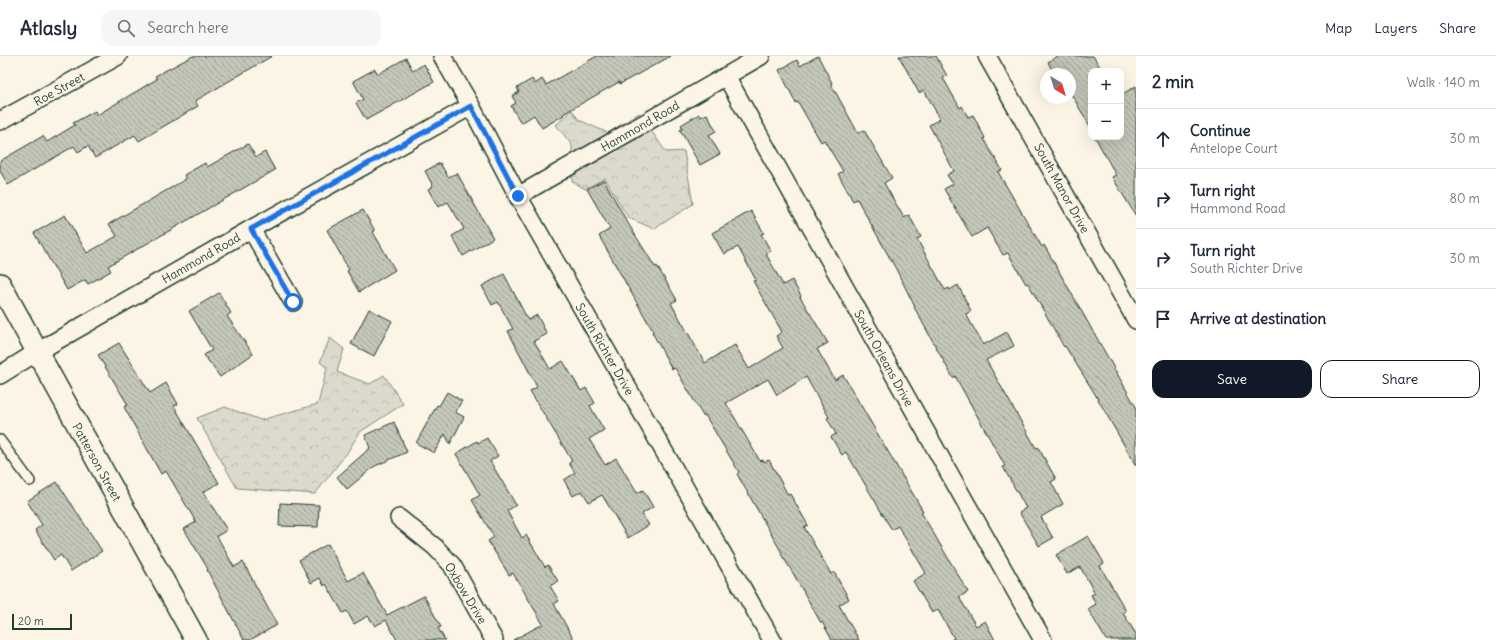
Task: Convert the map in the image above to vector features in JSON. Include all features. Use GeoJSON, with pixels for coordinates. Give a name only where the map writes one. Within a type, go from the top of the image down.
{"type":"FeatureCollection","features":[{"type":"Feature","properties":{"kind":"street","name":"Roe Street"},"geometry":{"type":"LineString","coordinates":[[0,121],[118,56]]}},
{"type":"Feature","properties":{"kind":"street","name":"South Richter Drive"},"geometry":{"type":"LineString","coordinates":[[442,56],[471,106],[518,196],[772,640]]}},
{"type":"Feature","properties":{"kind":"street","name":"Hammond Road"},"geometry":{"type":"LineString","coordinates":[[518,196],[761,56]]}},
{"type":"Feature","properties":{"kind":"street","name":"South Manor Drive"},"geometry":{"type":"LineString","coordinates":[[987,56],[1136,320]]}},
{"type":"Feature","properties":{"kind":"street","name":"South Orleans Drive"},"geometry":{"type":"LineString","coordinates":[[726,76],[1042,640]]}},
{"type":"Feature","properties":{"kind":"street","name":"Hammond Road"},"geometry":{"type":"LineString","coordinates":[[0,376],[36,352],[251,229],[471,106]]}},
{"type":"Feature","properties":{"kind":"street"},"geometry":{"type":"LineString","coordinates":[[251,229],[293,302]]}},
{"type":"Feature","properties":{"kind":"street","name":"Patterson Street"},"geometry":{"type":"LineString","coordinates":[[0,284],[36,352],[196,640]]}},
{"type":"Feature","properties":{"kind":"street","name":"Oxbow Drive"},"geometry":{"type":"LineString","coordinates":[[399,518],[435,547],[452,565],[494,640]]}},
{"type":"Feature","properties":{"kind":"lane"},"geometry":{"type":"LineString","coordinates":[[0,440],[30,481]]}},
{"type":"Feature","properties":{"kind":"green space"},"geometry":{"type":"Polygon","coordinates":[[[572,110],[579,120],[608,133],[639,113],[666,152],[684,151],[693,204],[654,229],[629,218],[605,178],[585,189],[572,181],[572,145],[556,125],[572,110]]]}},
{"type":"Feature","properties":{"kind":"green space"},"geometry":{"type":"Polygon","coordinates":[[[330,338],[344,349],[337,372],[370,384],[384,375],[403,404],[360,432],[347,453],[315,494],[237,488],[197,418],[225,407],[261,420],[318,404],[327,368],[320,362],[330,338]]]}},
{"type":"Feature","properties":{"kind":"building"},"geometry":{"type":"Polygon","coordinates":[[[193,56],[272,56],[195,101],[198,106],[139,141],[135,135],[95,158],[88,146],[78,152],[74,146],[8,185],[0,171],[0,161],[43,136],[47,142],[75,125],[73,123],[95,111],[97,115],[157,79],[155,76],[193,56]]]}},
{"type":"Feature","properties":{"kind":"building"},"geometry":{"type":"Polygon","coordinates":[[[597,56],[671,56],[620,84],[619,82],[563,114],[564,115],[542,128],[534,115],[521,123],[511,106],[516,103],[512,96],[519,92],[517,88],[532,79],[535,84],[542,79],[546,85],[597,56]]]}},
{"type":"Feature","properties":{"kind":"building"},"geometry":{"type":"Polygon","coordinates":[[[818,56],[832,83],[831,84],[858,133],[864,130],[892,178],[884,183],[904,218],[909,215],[921,237],[917,239],[945,290],[949,288],[950,290],[958,285],[971,311],[966,314],[983,345],[1007,332],[1014,346],[986,360],[1036,448],[1038,447],[1056,479],[1051,482],[1063,504],[1041,517],[1053,538],[1039,546],[1019,512],[1026,508],[1003,467],[1005,466],[955,376],[953,378],[914,307],[896,269],[857,199],[853,201],[838,174],[843,171],[824,140],[821,142],[798,102],[796,103],[779,70],[797,60],[800,66],[818,56]]]}},
{"type":"Feature","properties":{"kind":"building"},"geometry":{"type":"Polygon","coordinates":[[[899,56],[936,56],[947,76],[943,78],[960,108],[962,106],[968,117],[973,115],[985,138],[984,139],[1002,170],[998,172],[1042,247],[1044,245],[1136,407],[1136,466],[1095,394],[1065,346],[1064,347],[1028,283],[1026,284],[1008,253],[1003,255],[987,228],[972,237],[944,189],[953,184],[947,175],[954,171],[929,125],[940,119],[924,90],[919,93],[899,56]]]}},
{"type":"Feature","properties":{"kind":"building"},"geometry":{"type":"Polygon","coordinates":[[[1058,56],[1093,56],[1100,67],[1088,68],[1088,123],[1076,102],[1076,68],[1051,68],[1048,62],[1058,56]]]}},
{"type":"Feature","properties":{"kind":"building"},"geometry":{"type":"Polygon","coordinates":[[[406,58],[413,71],[424,64],[434,82],[366,120],[356,103],[363,99],[353,81],[375,69],[378,74],[406,58]]]}},
{"type":"Feature","properties":{"kind":"building"},"geometry":{"type":"Polygon","coordinates":[[[1136,86],[1136,216],[1112,177],[1116,175],[1097,140],[1124,140],[1124,93],[1136,86]]]}},
{"type":"Feature","properties":{"kind":"building"},"geometry":{"type":"Polygon","coordinates":[[[699,114],[700,117],[707,114],[716,131],[709,135],[720,154],[700,165],[680,130],[683,128],[681,125],[699,114]]]}},
{"type":"Feature","properties":{"kind":"building"},"geometry":{"type":"Polygon","coordinates":[[[248,144],[256,157],[265,152],[275,170],[108,266],[111,271],[88,284],[85,280],[67,290],[34,233],[65,215],[87,253],[117,236],[109,224],[186,179],[184,175],[205,163],[207,167],[248,144]]]}},
{"type":"Feature","properties":{"kind":"building"},"geometry":{"type":"Polygon","coordinates":[[[440,163],[448,177],[457,173],[493,238],[463,256],[452,236],[464,229],[448,202],[438,207],[428,189],[433,186],[425,171],[440,163]]]}},
{"type":"Feature","properties":{"kind":"building"},"geometry":{"type":"Polygon","coordinates":[[[604,180],[626,220],[655,267],[657,266],[677,300],[671,303],[705,363],[735,345],[749,369],[783,348],[776,336],[782,332],[753,281],[756,280],[738,247],[724,254],[712,233],[751,211],[764,233],[761,234],[771,251],[766,254],[783,285],[792,280],[801,296],[800,297],[828,343],[817,349],[835,380],[843,375],[923,511],[921,512],[968,592],[959,597],[976,626],[985,621],[995,640],[951,640],[954,638],[938,610],[932,613],[913,581],[926,573],[898,526],[892,530],[846,452],[842,455],[831,437],[836,434],[827,418],[829,417],[806,377],[777,395],[768,379],[726,403],[760,461],[763,460],[764,462],[769,460],[788,495],[790,494],[808,525],[804,527],[831,574],[834,572],[849,599],[839,605],[859,640],[832,640],[781,554],[782,553],[737,474],[739,472],[705,415],[703,416],[675,368],[672,369],[652,332],[653,331],[599,236],[610,229],[587,189],[604,180]]]}},
{"type":"Feature","properties":{"kind":"building"},"geometry":{"type":"Polygon","coordinates":[[[363,210],[375,231],[373,232],[395,270],[359,292],[347,271],[349,270],[327,230],[363,210]]]}},
{"type":"Feature","properties":{"kind":"building"},"geometry":{"type":"Polygon","coordinates":[[[504,274],[528,320],[537,315],[547,334],[534,341],[550,369],[563,361],[581,391],[586,388],[595,403],[590,406],[604,430],[589,439],[605,465],[616,458],[637,493],[643,490],[653,507],[642,514],[649,525],[628,538],[602,495],[589,502],[582,491],[573,496],[564,480],[575,473],[569,463],[572,461],[530,391],[537,387],[508,331],[513,329],[498,302],[492,305],[482,286],[504,274]]]}},
{"type":"Feature","properties":{"kind":"building"},"geometry":{"type":"Polygon","coordinates":[[[219,293],[231,313],[227,316],[253,354],[220,377],[204,355],[212,350],[189,311],[219,293]]]}},
{"type":"Feature","properties":{"kind":"building"},"geometry":{"type":"Polygon","coordinates":[[[369,309],[392,321],[374,356],[351,344],[369,309]]]}},
{"type":"Feature","properties":{"kind":"building"},"geometry":{"type":"Polygon","coordinates":[[[119,343],[150,393],[166,383],[178,404],[174,406],[219,483],[203,492],[227,530],[217,536],[234,567],[243,562],[277,625],[250,640],[244,640],[207,570],[208,569],[184,529],[196,522],[166,471],[161,474],[124,407],[128,405],[98,355],[119,343]]]}},
{"type":"Feature","properties":{"kind":"building"},"geometry":{"type":"Polygon","coordinates":[[[447,392],[462,401],[455,412],[464,417],[450,444],[445,434],[434,453],[416,443],[437,405],[439,406],[447,392]]]}},
{"type":"Feature","properties":{"kind":"building"},"geometry":{"type":"Polygon","coordinates":[[[394,422],[407,452],[375,466],[347,489],[337,477],[370,448],[365,435],[394,422]]]}},
{"type":"Feature","properties":{"kind":"building"},"geometry":{"type":"Polygon","coordinates":[[[487,438],[498,456],[490,461],[516,505],[507,511],[522,538],[526,535],[545,567],[548,565],[558,581],[550,586],[559,601],[554,604],[574,640],[513,640],[543,624],[513,573],[509,575],[488,541],[494,537],[472,500],[480,495],[456,454],[477,441],[478,443],[487,438]]]}},
{"type":"Feature","properties":{"kind":"building"},"geometry":{"type":"Polygon","coordinates":[[[57,482],[102,551],[71,571],[61,555],[54,560],[35,530],[42,525],[27,501],[57,482]]]}},
{"type":"Feature","properties":{"kind":"building"},"geometry":{"type":"Polygon","coordinates":[[[280,503],[319,505],[318,527],[279,526],[280,503]]]}},
{"type":"Feature","properties":{"kind":"building"},"geometry":{"type":"Polygon","coordinates":[[[1088,536],[1104,563],[1100,566],[1126,611],[1123,613],[1136,634],[1136,640],[1106,640],[1088,609],[1096,604],[1091,595],[1095,593],[1080,567],[1067,574],[1056,555],[1088,536]]]}},
{"type":"Feature","properties":{"kind":"building"},"geometry":{"type":"Polygon","coordinates":[[[328,544],[348,581],[363,573],[387,615],[424,596],[441,627],[438,628],[445,640],[397,640],[386,620],[375,626],[368,616],[354,624],[347,611],[343,613],[326,584],[324,586],[320,578],[311,583],[299,560],[328,544]]]}},
{"type":"Feature","properties":{"kind":"route"},"geometry":{"type":"LineString","coordinates":[[293,302],[251,229],[471,106],[518,196]]}}]}
